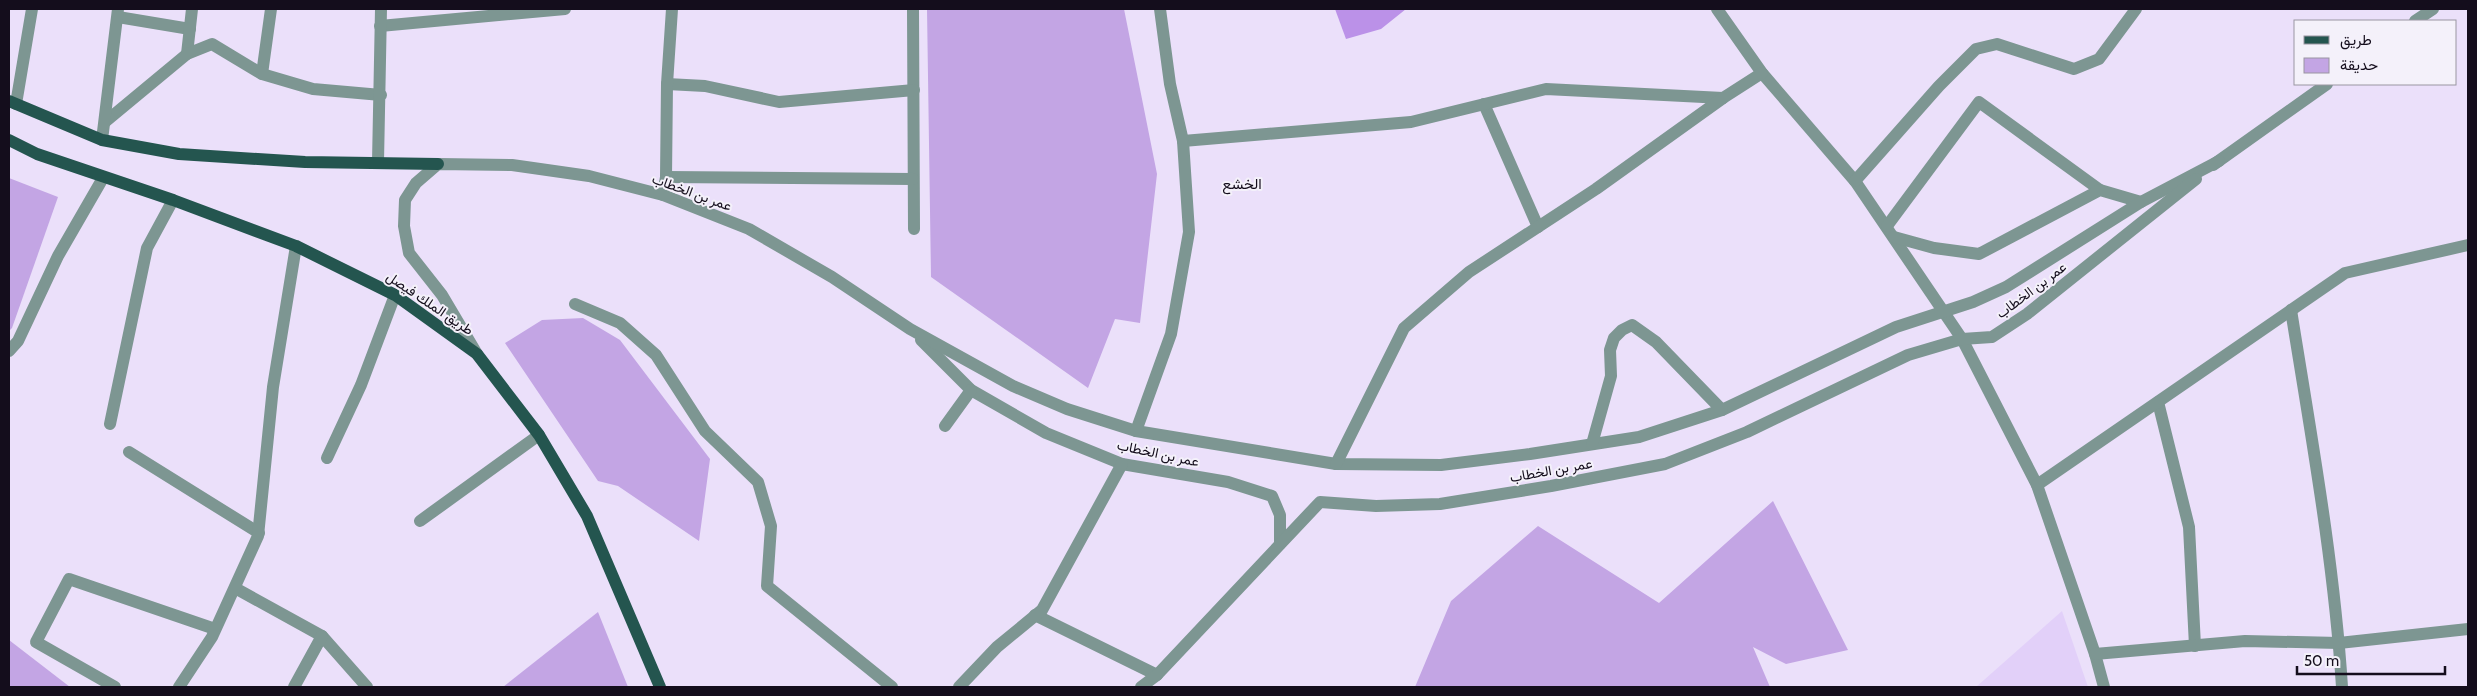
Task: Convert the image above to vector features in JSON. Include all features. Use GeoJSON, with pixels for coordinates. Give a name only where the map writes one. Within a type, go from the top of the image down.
{"type":"FeatureCollection","features":[{"type":"Feature","properties":{"kind":"main road"},"geometry":{"type":"LineString","coordinates":[[12,102],[102,140],[179,154],[305,162],[438,164]]}},
{"type":"Feature","properties":{"kind":"main road","name":"طريق الملك فيصل"},"geometry":{"type":"LineString","coordinates":[[9,140],[37,154],[173,200],[296,246],[395,295],[477,354],[540,435],[587,516],[660,687]]}},
{"type":"Feature","properties":{"kind":"street"},"geometry":{"type":"LineString","coordinates":[[12,102],[32,9]]}},
{"type":"Feature","properties":{"kind":"street"},"geometry":{"type":"LineString","coordinates":[[187,54],[192,9]]}},
{"type":"Feature","properties":{"kind":"street"},"geometry":{"type":"LineString","coordinates":[[262,74],[271,9]]}},
{"type":"Feature","properties":{"kind":"street"},"geometry":{"type":"LineString","coordinates":[[378,162],[381,95],[381,9]]}},
{"type":"Feature","properties":{"kind":"street"},"geometry":{"type":"LineString","coordinates":[[380,26],[521,11],[565,9]]}},
{"type":"Feature","properties":{"kind":"street"},"geometry":{"type":"LineString","coordinates":[[662,195],[666,177],[667,84],[672,9]]}},
{"type":"Feature","properties":{"kind":"street"},"geometry":{"type":"LineString","coordinates":[[913,9],[914,230]]}},
{"type":"Feature","properties":{"kind":"street"},"geometry":{"type":"LineString","coordinates":[[1136,431],[1171,334],[1189,232],[1182,141],[1170,84],[1160,9]]}},
{"type":"Feature","properties":{"kind":"street"},"geometry":{"type":"LineString","coordinates":[[1717,9],[1762,73],[1856,181],[1962,339],[2037,485],[2095,654],[2103,687]]}},
{"type":"Feature","properties":{"kind":"street"},"geometry":{"type":"LineString","coordinates":[[1856,181],[1939,86],[1976,49],[1997,44],[2074,69],[2099,59],[2136,9]]}},
{"type":"Feature","properties":{"kind":"street"},"geometry":{"type":"LineString","coordinates":[[2416,20],[2433,9]]}},
{"type":"Feature","properties":{"kind":"street"},"geometry":{"type":"LineString","coordinates":[[102,140],[118,13],[190,28]]}},
{"type":"Feature","properties":{"kind":"street"},"geometry":{"type":"LineString","coordinates":[[105,122],[187,54],[212,44],[262,74],[313,89],[381,95]]}},
{"type":"Feature","properties":{"kind":"street"},"geometry":{"type":"LineString","coordinates":[[1336,464],[1404,328],[1469,272],[1596,189],[1723,98],[1762,73]]}},
{"type":"Feature","properties":{"kind":"street"},"geometry":{"type":"LineString","coordinates":[[667,84],[706,86],[779,102],[914,90]]}},
{"type":"Feature","properties":{"kind":"street","name":"عمر بن الخطاب"},"geometry":{"type":"LineString","coordinates":[[1280,544],[1320,502],[1376,506],[1440,504],[1551,486],[1665,464],[1747,432],[1908,355],[1962,339],[1992,337],[2027,314],[2219,161],[2326,85]]}},
{"type":"Feature","properties":{"kind":"street"},"geometry":{"type":"LineString","coordinates":[[1182,141],[1411,122],[1546,89],[1723,98]]}},
{"type":"Feature","properties":{"kind":"street"},"geometry":{"type":"LineString","coordinates":[[1890,232],[1979,102],[2100,190],[2141,202]]}},
{"type":"Feature","properties":{"kind":"street"},"geometry":{"type":"LineString","coordinates":[[1484,104],[1538,227]]}},
{"type":"Feature","properties":{"kind":"street","name":"عمر بن الخطاب"},"geometry":{"type":"LineString","coordinates":[[438,164],[512,166],[589,176],[662,195],[749,229],[832,277],[910,329],[1013,386],[1067,409],[1136,431],[1336,464],[1441,465],[1639,437],[1722,410],[1896,327],[1944,310],[1974,302],[2006,287],[2141,202],[2219,161]]}},
{"type":"Feature","properties":{"kind":"street"},"geometry":{"type":"LineString","coordinates":[[438,164],[416,183],[405,200],[404,226],[409,253],[442,295],[477,354]]}},
{"type":"Feature","properties":{"kind":"street"},"geometry":{"type":"LineString","coordinates":[[666,177],[913,179]]}},
{"type":"Feature","properties":{"kind":"street"},"geometry":{"type":"LineString","coordinates":[[9,351],[18,342],[58,256],[104,178]]}},
{"type":"Feature","properties":{"kind":"street"},"geometry":{"type":"LineString","coordinates":[[1890,232],[1934,248],[1979,254],[2100,190]]}},
{"type":"Feature","properties":{"kind":"street"},"geometry":{"type":"LineString","coordinates":[[110,424],[147,248],[173,200]]}},
{"type":"Feature","properties":{"kind":"street"},"geometry":{"type":"LineString","coordinates":[[179,687],[216,629],[259,533],[273,387],[296,246]]}},
{"type":"Feature","properties":{"kind":"street"},"geometry":{"type":"LineString","coordinates":[[2037,485],[2346,273],[2468,246]]}},
{"type":"Feature","properties":{"kind":"street"},"geometry":{"type":"LineString","coordinates":[[327,458],[362,385],[395,295]]}},
{"type":"Feature","properties":{"kind":"street"},"geometry":{"type":"LineString","coordinates":[[575,304],[620,323],[656,355],[705,431],[758,482],[770,526],[767,586],[892,687]]}},
{"type":"Feature","properties":{"kind":"street"},"geometry":{"type":"LineString","coordinates":[[2292,310],[2318,483],[2339,643],[2342,687]]}},
{"type":"Feature","properties":{"kind":"street"},"geometry":{"type":"LineString","coordinates":[[1592,444],[1611,376],[1610,350],[1614,338],[1622,330],[1632,325],[1656,342],[1722,410]]}},
{"type":"Feature","properties":{"kind":"street","name":"عمر بن الخطاب"},"geometry":{"type":"LineString","coordinates":[[910,329],[971,390],[1046,433],[1122,464],[1228,482],[1272,496],[1280,514],[1280,544]]}},
{"type":"Feature","properties":{"kind":"street"},"geometry":{"type":"LineString","coordinates":[[946,426],[971,390]]}},
{"type":"Feature","properties":{"kind":"street"},"geometry":{"type":"LineString","coordinates":[[2158,402],[2189,527],[2195,646]]}},
{"type":"Feature","properties":{"kind":"street"},"geometry":{"type":"LineString","coordinates":[[420,521],[540,435]]}},
{"type":"Feature","properties":{"kind":"street"},"geometry":{"type":"LineString","coordinates":[[129,452],[259,533]]}},
{"type":"Feature","properties":{"kind":"street"},"geometry":{"type":"LineString","coordinates":[[959,687],[997,647],[1042,610],[1122,464]]}},
{"type":"Feature","properties":{"kind":"street"},"geometry":{"type":"LineString","coordinates":[[1141,687],[1157,675],[1280,544]]}},
{"type":"Feature","properties":{"kind":"street"},"geometry":{"type":"LineString","coordinates":[[115,687],[36,642],[68,579],[216,629]]}},
{"type":"Feature","properties":{"kind":"street"},"geometry":{"type":"LineString","coordinates":[[234,588],[322,636],[367,687]]}},
{"type":"Feature","properties":{"kind":"street"},"geometry":{"type":"LineString","coordinates":[[1035,616],[1157,675]]}},
{"type":"Feature","properties":{"kind":"street"},"geometry":{"type":"LineString","coordinates":[[2095,654],[2245,641],[2339,643],[2468,629]]}},
{"type":"Feature","properties":{"kind":"street"},"geometry":{"type":"LineString","coordinates":[[294,687],[322,636]]}},
{"type":"Feature","properties":{"kind":"shaded area"},"geometry":{"type":"Polygon","coordinates":[[[1335,9],[1406,9],[1381,29],[1346,39],[1335,9]]]}},
{"type":"Feature","properties":{"kind":"shaded area"},"geometry":{"type":"Polygon","coordinates":[[[2062,611],[2088,687],[1976,687],[2062,611]]]}},
{"type":"Feature","properties":{"kind":"green space"},"geometry":{"type":"Polygon","coordinates":[[[927,9],[1124,9],[1157,174],[1140,323],[1115,319],[1088,388],[931,277],[927,9]]]}},
{"type":"Feature","properties":{"kind":"green space"},"geometry":{"type":"Polygon","coordinates":[[[9,178],[58,197],[12,328],[9,331],[9,178]]]}},
{"type":"Feature","properties":{"kind":"green space"},"geometry":{"type":"Polygon","coordinates":[[[583,318],[620,340],[710,459],[699,541],[618,486],[598,481],[505,343],[542,320],[583,318]]]}},
{"type":"Feature","properties":{"kind":"green space"},"geometry":{"type":"Polygon","coordinates":[[[1773,501],[1848,650],[1786,664],[1753,647],[1770,687],[1415,687],[1451,601],[1538,526],[1659,603],[1773,501]]]}},
{"type":"Feature","properties":{"kind":"green space"},"geometry":{"type":"Polygon","coordinates":[[[598,612],[628,687],[503,687],[598,612]]]}},
{"type":"Feature","properties":{"kind":"green space"},"geometry":{"type":"Polygon","coordinates":[[[9,640],[70,687],[9,687],[9,640]]]}},
{"type":"Feature","properties":{"kind":"district","name":"الخشع"},"geometry":{"type":"Point","coordinates":[1242,184]}}]}
